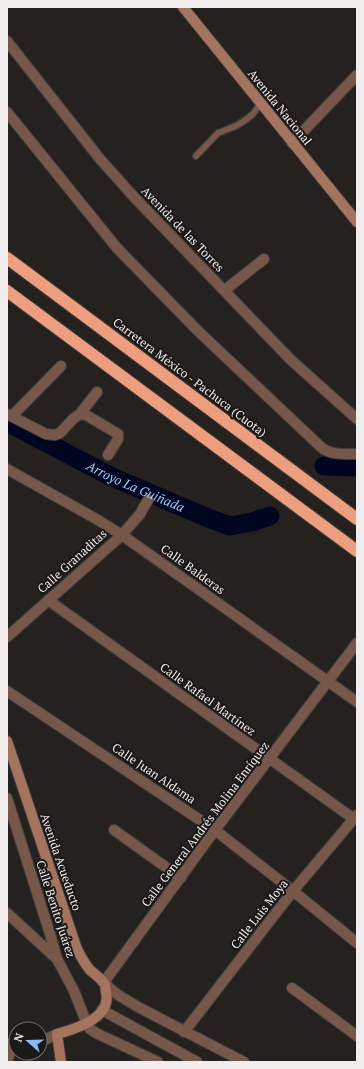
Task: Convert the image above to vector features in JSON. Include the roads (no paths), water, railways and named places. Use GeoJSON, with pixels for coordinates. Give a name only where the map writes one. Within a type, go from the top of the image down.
{"type":"FeatureCollection","features":[{"type":"Feature","properties":{"kind":"highway","name":"Carretera México - Pachuca (Cuota)"},"geometry":{"type":"LineString","coordinates":[[7,258],[357,519]]}},
{"type":"Feature","properties":{"kind":"highway"},"geometry":{"type":"LineString","coordinates":[[7,291],[357,551]]}},
{"type":"Feature","properties":{"kind":"main road","name":"Avenida Nacional"},"geometry":{"type":"LineString","coordinates":[[183,7],[357,222]]}},
{"type":"Feature","properties":{"kind":"main road","name":"Avenida Acueducto"},"geometry":{"type":"LineString","coordinates":[[7,741],[77,949],[82,960],[105,984]]}},
{"type":"Feature","properties":{"kind":"main road","name":"Calle General Andrés Molina Enríquez"},"geometry":{"type":"LineString","coordinates":[[102,1010],[107,1000],[105,984]]}},
{"type":"Feature","properties":{"kind":"main road"},"geometry":{"type":"LineString","coordinates":[[61,1062],[57,1034],[87,1024],[102,1010]]}},
{"type":"Feature","properties":{"kind":"street","name":"Avenida de las Torres"},"geometry":{"type":"LineString","coordinates":[[7,43],[117,179],[291,360],[357,419]]}},
{"type":"Feature","properties":{"kind":"street"},"geometry":{"type":"LineString","coordinates":[[292,143],[357,75]]}},
{"type":"Feature","properties":{"kind":"street"},"geometry":{"type":"LineString","coordinates":[[7,112],[117,248],[198,331],[325,451],[357,454]]}},
{"type":"Feature","properties":{"kind":"street"},"geometry":{"type":"LineString","coordinates":[[225,290],[264,258]]}},
{"type":"Feature","properties":{"kind":"street"},"geometry":{"type":"LineString","coordinates":[[61,366],[10,415],[46,434],[55,435],[60,433],[80,414],[97,392]]}},
{"type":"Feature","properties":{"kind":"street"},"geometry":{"type":"LineString","coordinates":[[80,414],[86,415],[116,433],[118,439],[108,455]]}},
{"type":"Feature","properties":{"kind":"street","name":"Calle Balderas"},"geometry":{"type":"LineString","coordinates":[[7,469],[122,535],[357,702]]}},
{"type":"Feature","properties":{"kind":"street","name":"Calle Granaditas"},"geometry":{"type":"LineString","coordinates":[[7,637],[122,535],[140,514],[148,500]]}},
{"type":"Feature","properties":{"kind":"street","name":"Calle Rafael Martínez"},"geometry":{"type":"LineString","coordinates":[[48,600],[269,759],[355,817]]}},
{"type":"Feature","properties":{"kind":"street","name":"Calle General Andrés Molina Enríquez"},"geometry":{"type":"LineString","coordinates":[[105,984],[109,973],[357,643]]}},
{"type":"Feature","properties":{"kind":"street","name":"Calle Juan Aldama"},"geometry":{"type":"LineString","coordinates":[[7,690],[215,830],[294,891],[357,943]]}},
{"type":"Feature","properties":{"kind":"street","name":"Calle Benito Juárez"},"geometry":{"type":"LineString","coordinates":[[7,798],[50,934],[56,959],[74,990],[87,1024]]}},
{"type":"Feature","properties":{"kind":"street","name":"Calle Luis Moya"},"geometry":{"type":"LineString","coordinates":[[184,1032],[294,891],[355,817]]}},
{"type":"Feature","properties":{"kind":"street"},"geometry":{"type":"LineString","coordinates":[[114,830],[181,878]]}},
{"type":"Feature","properties":{"kind":"street"},"geometry":{"type":"LineString","coordinates":[[7,913],[56,959]]}},
{"type":"Feature","properties":{"kind":"street"},"geometry":{"type":"LineString","coordinates":[[105,984],[128,1001],[184,1032],[244,1062]]}},
{"type":"Feature","properties":{"kind":"street"},"geometry":{"type":"LineString","coordinates":[[292,988],[357,1036]]}},
{"type":"Feature","properties":{"kind":"street"},"geometry":{"type":"LineString","coordinates":[[102,1010],[197,1062]]}},
{"type":"Feature","properties":{"kind":"street"},"geometry":{"type":"LineString","coordinates":[[87,1024],[90,1029],[98,1034],[152,1061]]}},
{"type":"Feature","properties":{"kind":"street"},"geometry":{"type":"LineString","coordinates":[[48,1038],[57,1034]]}},
{"type":"Feature","properties":{"kind":"lane"},"geometry":{"type":"LineString","coordinates":[[196,156],[218,133],[244,121],[253,114],[260,104]]}},
{"type":"Feature","properties":{"kind":"waterway","name":"Arroyo La Guiñada"},"geometry":{"type":"LineString","coordinates":[[7,422],[112,477],[230,526],[252,522],[270,516]]}},
{"type":"Feature","properties":{"kind":"waterway"},"geometry":{"type":"LineString","coordinates":[[324,466],[357,467]]}}]}
